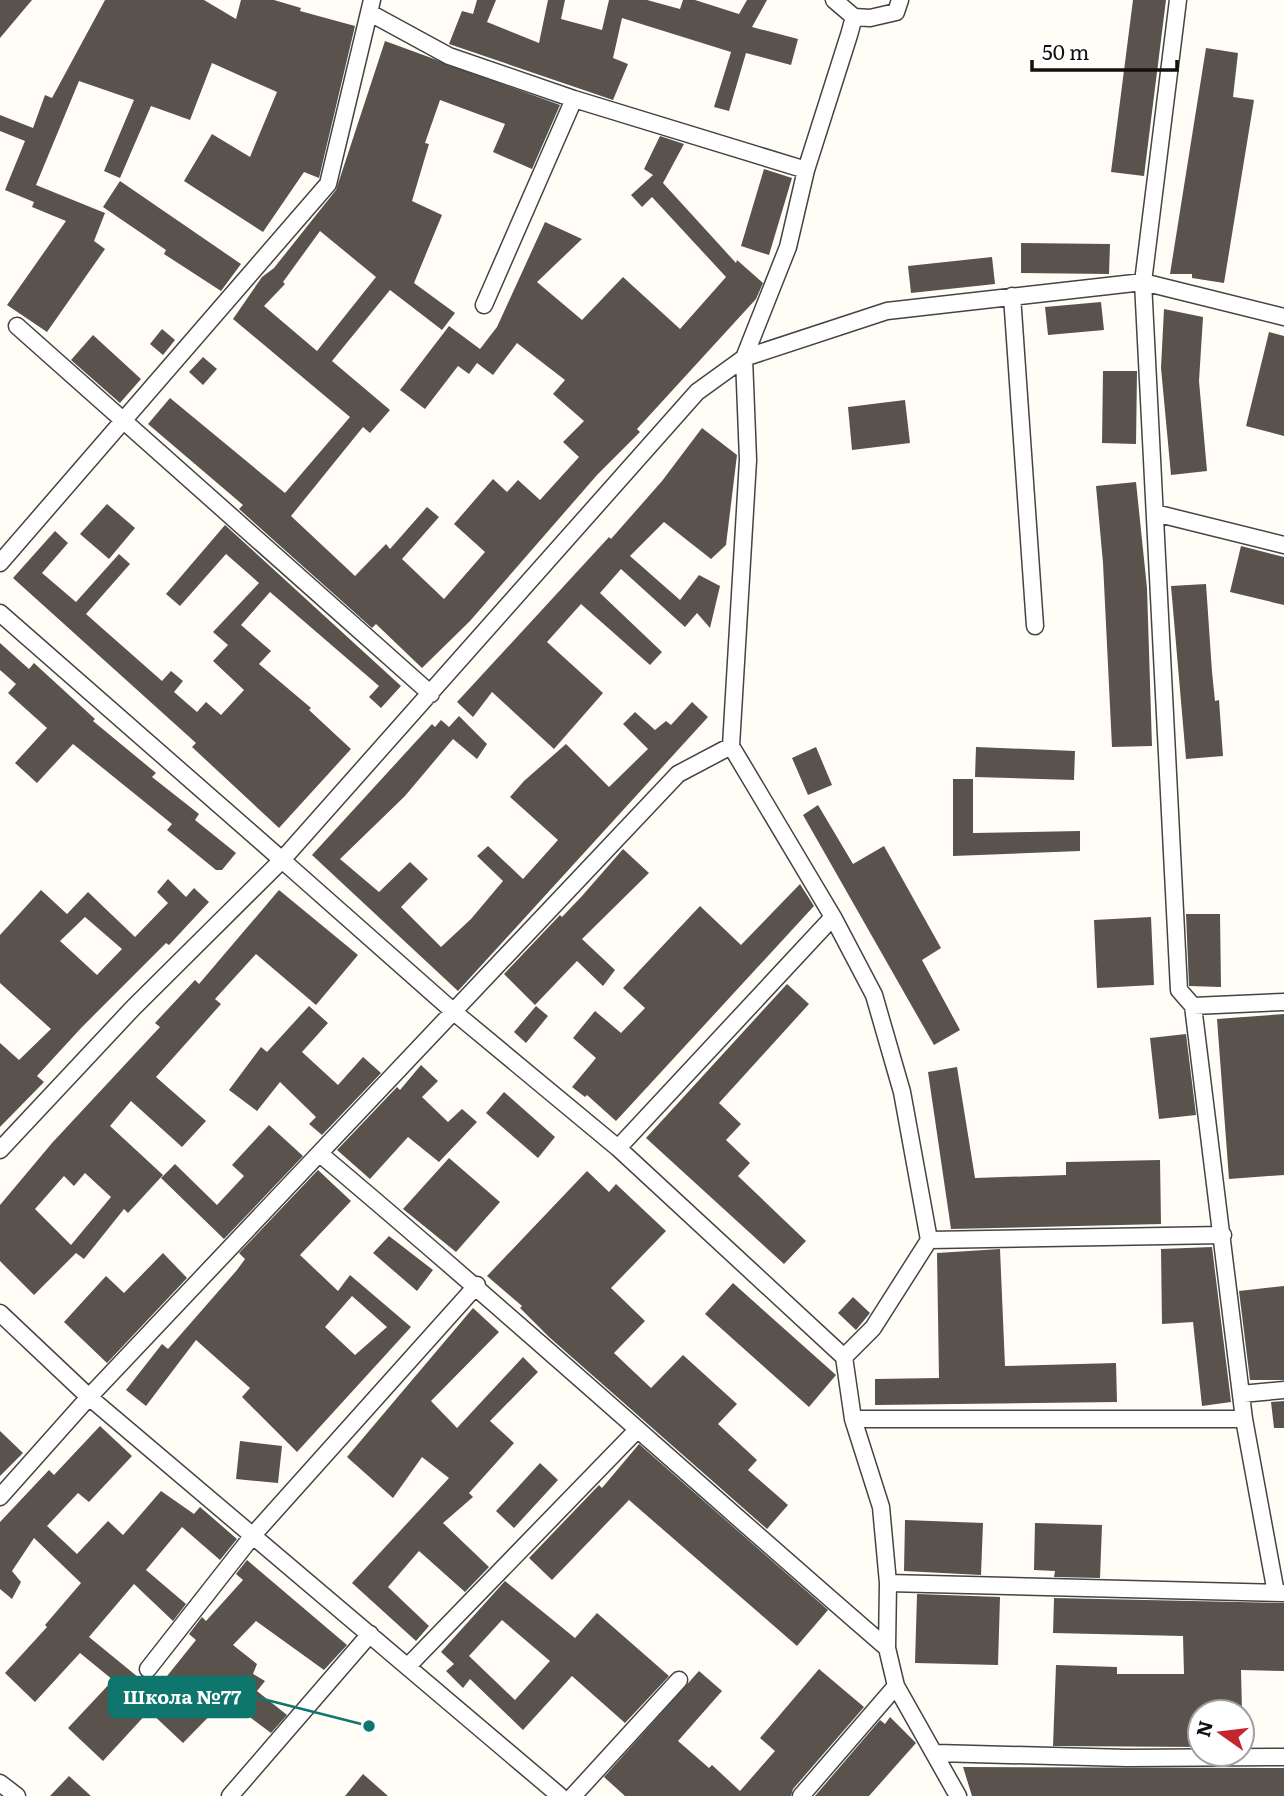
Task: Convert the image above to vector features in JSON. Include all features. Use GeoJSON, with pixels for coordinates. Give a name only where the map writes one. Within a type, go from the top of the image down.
{"type":"FeatureCollection","features":[{"type":"Feature","properties":{"kind":"street"},"geometry":{"type":"LineString","coordinates":[[834,0],[854,18],[870,18],[896,12],[900,0]]}},
{"type":"Feature","properties":{"kind":"street"},"geometry":{"type":"LineString","coordinates":[[888,1583],[1280,1593],[1244,1419],[1193,1006],[1179,990],[1143,282],[1178,0]]}},
{"type":"Feature","properties":{"kind":"street"},"geometry":{"type":"LineString","coordinates":[[0,563],[328,184],[371,7],[449,56],[574,99],[806,170]]}},
{"type":"Feature","properties":{"kind":"street"},"geometry":{"type":"LineString","coordinates":[[844,1357],[873,1328],[929,1240],[902,1092],[877,1007],[833,917],[731,746],[748,460],[744,358],[788,247],[806,170],[854,18]]}},
{"type":"Feature","properties":{"kind":"street"},"geometry":{"type":"LineString","coordinates":[[484,305],[574,99]]}},
{"type":"Feature","properties":{"kind":"street"},"geometry":{"type":"LineString","coordinates":[[0,1150],[133,1007],[282,860],[697,392],[744,358],[887,311],[1143,282],[1284,317]]}},
{"type":"Feature","properties":{"kind":"street"},"geometry":{"type":"LineString","coordinates":[[1012,296],[1035,626]]}},
{"type":"Feature","properties":{"kind":"street"},"geometry":{"type":"LineString","coordinates":[[17,326],[431,694]]}},
{"type":"Feature","properties":{"kind":"street"},"geometry":{"type":"LineString","coordinates":[[1155,513],[1284,545]]}},
{"type":"Feature","properties":{"kind":"street"},"geometry":{"type":"LineString","coordinates":[[0,613],[454,1012],[618,1148],[844,1357],[853,1419],[881,1507],[888,1583],[887,1648],[896,1686],[958,1796]]}},
{"type":"Feature","properties":{"kind":"street"},"geometry":{"type":"LineString","coordinates":[[0,1497],[89,1397],[678,774],[731,746]]}},
{"type":"Feature","properties":{"kind":"street"},"geometry":{"type":"LineString","coordinates":[[618,1148],[833,917]]}},
{"type":"Feature","properties":{"kind":"street"},"geometry":{"type":"LineString","coordinates":[[1193,1006],[1284,1002]]}},
{"type":"Feature","properties":{"kind":"street"},"geometry":{"type":"LineString","coordinates":[[320,1154],[477,1285],[637,1430],[887,1648]]}},
{"type":"Feature","properties":{"kind":"street"},"geometry":{"type":"LineString","coordinates":[[929,1240],[1223,1235]]}},
{"type":"Feature","properties":{"kind":"street"},"geometry":{"type":"LineString","coordinates":[[148,1669],[254,1534],[477,1285]]}},
{"type":"Feature","properties":{"kind":"street"},"geometry":{"type":"LineString","coordinates":[[0,1313],[89,1397],[254,1534],[560,1796]]}},
{"type":"Feature","properties":{"kind":"street"},"geometry":{"type":"LineString","coordinates":[[1241,1394],[1284,1390]]}},
{"type":"Feature","properties":{"kind":"street"},"geometry":{"type":"LineString","coordinates":[[853,1419],[1244,1419]]}},
{"type":"Feature","properties":{"kind":"street"},"geometry":{"type":"LineString","coordinates":[[408,1666],[637,1430]]}},
{"type":"Feature","properties":{"kind":"street"},"geometry":{"type":"LineString","coordinates":[[230,1796],[370,1634]]}},
{"type":"Feature","properties":{"kind":"street"},"geometry":{"type":"LineString","coordinates":[[573,1796],[678,1680]]}},
{"type":"Feature","properties":{"kind":"street"},"geometry":{"type":"LineString","coordinates":[[801,1796],[896,1686]]}},
{"type":"Feature","properties":{"kind":"street"},"geometry":{"type":"LineString","coordinates":[[936,1753],[1127,1758],[1284,1757]]}},
{"type":"Feature","properties":{"kind":"street"},"geometry":{"type":"LineString","coordinates":[[0,1783],[17,1796]]}},
{"type":"Feature","properties":{"kind":"building"},"geometry":{"type":"Polygon","coordinates":[[[0,0],[32,0],[0,38],[0,0]]]}},
{"type":"Feature","properties":{"kind":"building"},"geometry":{"type":"Polygon","coordinates":[[[105,0],[204,0],[236,19],[241,0],[274,0],[301,8],[300,11],[355,26],[319,178],[304,172],[263,232],[184,181],[212,134],[250,157],[277,92],[212,63],[190,120],[151,106],[120,178],[104,171],[134,100],[79,81],[36,185],[105,213],[94,241],[105,249],[47,332],[7,305],[66,221],[32,207],[34,202],[5,190],[25,141],[0,131],[0,115],[33,128],[45,95],[52,98],[105,0]]]}},
{"type":"Feature","properties":{"kind":"building"},"geometry":{"type":"Polygon","coordinates":[[[477,0],[496,0],[487,22],[539,43],[548,0],[565,0],[561,19],[602,30],[609,0],[647,0],[680,9],[683,0],[695,0],[739,14],[747,0],[767,0],[752,27],[798,39],[791,65],[746,53],[729,111],[714,107],[731,52],[622,18],[613,58],[628,64],[613,100],[449,44],[462,11],[473,14],[477,0]]]}},
{"type":"Feature","properties":{"kind":"building"},"geometry":{"type":"Polygon","coordinates":[[[1133,0],[1166,0],[1144,176],[1111,172],[1133,0]]]}},
{"type":"Feature","properties":{"kind":"building"},"geometry":{"type":"Polygon","coordinates":[[[385,41],[560,105],[532,169],[493,152],[505,124],[440,100],[425,143],[429,144],[412,201],[442,215],[414,283],[455,313],[442,330],[390,290],[332,361],[390,410],[370,433],[363,427],[291,516],[355,576],[386,544],[390,549],[427,507],[439,517],[402,559],[444,599],[485,552],[454,524],[493,479],[507,492],[518,480],[540,500],[579,457],[563,442],[584,421],[553,394],[565,380],[517,343],[493,375],[477,363],[469,374],[458,366],[425,409],[400,390],[449,326],[480,349],[497,327],[545,222],[582,239],[537,282],[582,320],[623,277],[680,329],[726,277],[652,197],[642,207],[631,195],[653,175],[644,169],[660,136],[684,144],[663,183],[736,263],[737,260],[763,283],[756,299],[637,429],[640,432],[597,475],[470,621],[422,668],[376,624],[372,628],[239,509],[243,505],[148,424],[170,398],[285,493],[350,417],[233,319],[262,277],[274,268],[336,190],[385,41]],[[320,231],[283,282],[285,284],[264,306],[317,351],[376,277],[320,231]]]}},
{"type":"Feature","properties":{"kind":"building"},"geometry":{"type":"Polygon","coordinates":[[[1206,48],[1238,53],[1233,97],[1254,100],[1224,283],[1192,278],[1192,274],[1170,274],[1206,48]]]}},
{"type":"Feature","properties":{"kind":"building"},"geometry":{"type":"Polygon","coordinates":[[[764,169],[792,178],[769,255],[741,246],[764,169]]]}},
{"type":"Feature","properties":{"kind":"building"},"geometry":{"type":"Polygon","coordinates":[[[120,181],[241,264],[221,291],[164,254],[166,250],[103,207],[120,181]]]}},
{"type":"Feature","properties":{"kind":"building"},"geometry":{"type":"Polygon","coordinates":[[[1021,243],[1110,244],[1109,274],[1021,273],[1021,243]]]}},
{"type":"Feature","properties":{"kind":"building"},"geometry":{"type":"Polygon","coordinates":[[[992,257],[995,284],[911,293],[908,266],[992,257]]]}},
{"type":"Feature","properties":{"kind":"building"},"geometry":{"type":"Polygon","coordinates":[[[1101,302],[1104,330],[1048,335],[1045,307],[1101,302]]]}},
{"type":"Feature","properties":{"kind":"building"},"geometry":{"type":"Polygon","coordinates":[[[1164,309],[1203,317],[1199,381],[1207,471],[1171,475],[1161,368],[1164,309]]]}},
{"type":"Feature","properties":{"kind":"building"},"geometry":{"type":"Polygon","coordinates":[[[162,329],[175,340],[163,355],[150,344],[162,329]]]}},
{"type":"Feature","properties":{"kind":"building"},"geometry":{"type":"Polygon","coordinates":[[[1269,332],[1284,336],[1284,436],[1246,426],[1269,332]]]}},
{"type":"Feature","properties":{"kind":"building"},"geometry":{"type":"Polygon","coordinates":[[[93,335],[141,379],[120,403],[71,360],[93,335]]]}},
{"type":"Feature","properties":{"kind":"building"},"geometry":{"type":"Polygon","coordinates":[[[203,357],[217,369],[203,385],[189,372],[203,357]]]}},
{"type":"Feature","properties":{"kind":"building"},"geometry":{"type":"Polygon","coordinates":[[[1103,371],[1137,371],[1136,444],[1102,443],[1103,371]]]}},
{"type":"Feature","properties":{"kind":"building"},"geometry":{"type":"Polygon","coordinates":[[[905,400],[910,443],[852,450],[848,407],[905,400]]]}},
{"type":"Feature","properties":{"kind":"building"},"geometry":{"type":"Polygon","coordinates":[[[702,428],[737,455],[726,545],[711,559],[664,522],[630,556],[680,600],[699,575],[720,586],[710,628],[697,613],[685,627],[621,569],[600,593],[662,652],[650,665],[581,604],[547,642],[603,693],[554,749],[492,692],[473,717],[457,702],[609,537],[611,539],[662,481],[702,428]]]}},
{"type":"Feature","properties":{"kind":"building"},"geometry":{"type":"Polygon","coordinates":[[[1136,482],[1147,588],[1152,746],[1112,747],[1103,563],[1096,486],[1136,482]]]}},
{"type":"Feature","properties":{"kind":"building"},"geometry":{"type":"Polygon","coordinates":[[[107,504],[135,528],[109,559],[80,534],[107,504]]]}},
{"type":"Feature","properties":{"kind":"building"},"geometry":{"type":"Polygon","coordinates":[[[225,525],[401,686],[381,708],[369,697],[379,686],[270,592],[241,625],[271,651],[259,664],[311,708],[309,710],[351,749],[279,828],[192,747],[196,743],[13,578],[55,531],[68,543],[42,573],[76,602],[119,554],[130,564],[86,614],[162,681],[171,671],[183,681],[174,692],[197,712],[206,702],[221,715],[244,690],[213,661],[228,645],[213,632],[259,583],[226,554],[180,606],[166,594],[225,525]]]}},
{"type":"Feature","properties":{"kind":"building"},"geometry":{"type":"Polygon","coordinates":[[[1241,546],[1284,557],[1284,605],[1230,592],[1241,546]]]}},
{"type":"Feature","properties":{"kind":"building"},"geometry":{"type":"Polygon","coordinates":[[[1206,584],[1212,672],[1215,701],[1219,700],[1223,756],[1186,759],[1171,586],[1206,584]]]}},
{"type":"Feature","properties":{"kind":"building"},"geometry":{"type":"Polygon","coordinates":[[[0,643],[29,669],[34,663],[95,719],[93,721],[156,773],[152,777],[199,814],[195,820],[236,853],[222,870],[216,870],[167,830],[172,824],[73,744],[37,783],[15,763],[47,728],[8,693],[16,684],[0,670],[0,643]]]}},
{"type":"Feature","properties":{"kind":"building"},"geometry":{"type":"Polygon","coordinates":[[[692,702],[708,717],[458,991],[312,855],[432,724],[435,727],[441,720],[449,727],[459,716],[487,744],[477,759],[453,739],[405,796],[340,859],[379,892],[410,862],[428,879],[401,907],[441,947],[471,919],[503,881],[477,856],[488,846],[523,879],[558,840],[510,797],[524,781],[566,744],[609,787],[648,749],[623,724],[635,712],[655,730],[666,721],[671,725],[692,702]]]}},
{"type":"Feature","properties":{"kind":"building"},"geometry":{"type":"Polygon","coordinates":[[[816,747],[832,785],[808,795],[792,758],[816,747]]]}},
{"type":"Feature","properties":{"kind":"building"},"geometry":{"type":"Polygon","coordinates":[[[976,747],[1075,751],[1074,780],[975,777],[976,747]]]}},
{"type":"Feature","properties":{"kind":"building"},"geometry":{"type":"Polygon","coordinates":[[[953,779],[973,779],[973,833],[1080,831],[1080,851],[953,856],[953,779]]]}},
{"type":"Feature","properties":{"kind":"building"},"geometry":{"type":"Polygon","coordinates":[[[818,805],[853,864],[884,846],[941,948],[922,960],[960,1030],[934,1045],[803,815],[818,805]]]}},
{"type":"Feature","properties":{"kind":"building"},"geometry":{"type":"Polygon","coordinates":[[[623,849],[649,873],[582,939],[615,970],[603,986],[577,961],[535,1005],[504,974],[560,915],[562,917],[582,896],[623,849]]]}},
{"type":"Feature","properties":{"kind":"building"},"geometry":{"type":"Polygon","coordinates":[[[168,879],[186,897],[194,888],[209,902],[169,945],[166,943],[82,1027],[37,1076],[44,1082],[0,1127],[0,1043],[19,1060],[51,1029],[0,983],[0,935],[41,890],[67,914],[88,892],[135,937],[168,903],[157,892],[168,879]],[[85,917],[60,941],[97,975],[122,949],[85,917]]]}},
{"type":"Feature","properties":{"kind":"building"},"geometry":{"type":"Polygon","coordinates":[[[800,884],[814,906],[616,1121],[587,1095],[585,1097],[572,1087],[596,1058],[573,1038],[595,1011],[621,1033],[645,1008],[623,988],[700,906],[741,945],[800,884]]]}},
{"type":"Feature","properties":{"kind":"building"},"geometry":{"type":"Polygon","coordinates":[[[279,890],[358,955],[316,1005],[256,954],[215,999],[221,1004],[156,1077],[206,1121],[182,1147],[131,1101],[110,1126],[163,1175],[128,1213],[124,1209],[84,1259],[76,1253],[34,1295],[0,1261],[0,1205],[52,1143],[160,1027],[155,1023],[195,980],[199,984],[279,890]],[[85,1173],[74,1186],[64,1176],[35,1209],[71,1245],[111,1197],[85,1173]]]}},
{"type":"Feature","properties":{"kind":"building"},"geometry":{"type":"Polygon","coordinates":[[[1186,914],[1220,914],[1221,987],[1189,986],[1186,914]]]}},
{"type":"Feature","properties":{"kind":"building"},"geometry":{"type":"Polygon","coordinates":[[[1151,917],[1154,985],[1097,988],[1094,920],[1151,917]]]}},
{"type":"Feature","properties":{"kind":"building"},"geometry":{"type":"Polygon","coordinates":[[[787,984],[809,1004],[719,1103],[741,1124],[726,1140],[750,1163],[738,1176],[806,1241],[784,1264],[646,1138],[787,984]]]}},
{"type":"Feature","properties":{"kind":"building"},"geometry":{"type":"Polygon","coordinates":[[[309,1006],[328,1023],[302,1052],[338,1085],[363,1057],[381,1073],[322,1135],[309,1124],[316,1117],[280,1082],[257,1111],[229,1090],[261,1047],[267,1052],[309,1006]]]}},
{"type":"Feature","properties":{"kind":"building"},"geometry":{"type":"Polygon","coordinates":[[[536,1006],[548,1016],[526,1043],[514,1032],[536,1006]]]}},
{"type":"Feature","properties":{"kind":"building"},"geometry":{"type":"Polygon","coordinates":[[[1284,1014],[1284,1175],[1229,1179],[1217,1019],[1284,1014]]]}},
{"type":"Feature","properties":{"kind":"building"},"geometry":{"type":"Polygon","coordinates":[[[1186,1034],[1196,1115],[1159,1119],[1150,1038],[1186,1034]]]}},
{"type":"Feature","properties":{"kind":"building"},"geometry":{"type":"Polygon","coordinates":[[[421,1065],[438,1081],[422,1097],[448,1122],[462,1109],[477,1122],[439,1162],[408,1137],[370,1179],[337,1150],[397,1087],[400,1090],[421,1065]]]}},
{"type":"Feature","properties":{"kind":"building"},"geometry":{"type":"Polygon","coordinates":[[[957,1067],[975,1178],[1066,1175],[1066,1162],[1160,1160],[1161,1224],[951,1229],[928,1072],[957,1067]]]}},
{"type":"Feature","properties":{"kind":"building"},"geometry":{"type":"Polygon","coordinates":[[[504,1092],[555,1137],[538,1158],[486,1113],[504,1092]]]}},
{"type":"Feature","properties":{"kind":"building"},"geometry":{"type":"Polygon","coordinates":[[[269,1125],[303,1156],[224,1239],[161,1178],[175,1164],[217,1205],[244,1176],[232,1165],[269,1125]]]}},
{"type":"Feature","properties":{"kind":"building"},"geometry":{"type":"Polygon","coordinates":[[[449,1158],[500,1202],[456,1252],[403,1209],[449,1158]]]}},
{"type":"Feature","properties":{"kind":"building"},"geometry":{"type":"Polygon","coordinates":[[[318,1170],[351,1201],[300,1255],[338,1291],[350,1275],[411,1327],[297,1452],[242,1397],[250,1388],[196,1340],[146,1406],[126,1390],[162,1344],[168,1349],[237,1270],[245,1259],[239,1253],[318,1170]],[[352,1296],[325,1327],[355,1355],[387,1327],[352,1296]]]}},
{"type":"Feature","properties":{"kind":"building"},"geometry":{"type":"Polygon","coordinates":[[[587,1171],[609,1192],[616,1184],[666,1231],[611,1288],[645,1321],[614,1353],[651,1388],[683,1355],[737,1404],[718,1424],[757,1460],[748,1470],[788,1505],[767,1529],[549,1337],[520,1308],[522,1306],[487,1276],[587,1171]]]}},
{"type":"Feature","properties":{"kind":"building"},"geometry":{"type":"Polygon","coordinates":[[[389,1236],[433,1270],[417,1291],[373,1253],[389,1236]]]}},
{"type":"Feature","properties":{"kind":"building"},"geometry":{"type":"Polygon","coordinates":[[[1212,1247],[1231,1402],[1202,1406],[1193,1322],[1162,1324],[1161,1249],[1212,1247]]]}},
{"type":"Feature","properties":{"kind":"building"},"geometry":{"type":"Polygon","coordinates":[[[1000,1249],[1005,1366],[1116,1363],[1117,1402],[875,1405],[875,1379],[939,1378],[937,1253],[1000,1249]]]}},
{"type":"Feature","properties":{"kind":"building"},"geometry":{"type":"Polygon","coordinates":[[[163,1253],[187,1278],[107,1363],[64,1322],[106,1276],[124,1293],[163,1253]]]}},
{"type":"Feature","properties":{"kind":"building"},"geometry":{"type":"Polygon","coordinates":[[[733,1283],[836,1375],[809,1407],[705,1314],[733,1283]]]}},
{"type":"Feature","properties":{"kind":"building"},"geometry":{"type":"Polygon","coordinates":[[[1284,1286],[1284,1380],[1250,1380],[1239,1291],[1284,1286]]]}},
{"type":"Feature","properties":{"kind":"building"},"geometry":{"type":"Polygon","coordinates":[[[853,1297],[870,1313],[856,1330],[838,1313],[853,1297]]]}},
{"type":"Feature","properties":{"kind":"building"},"geometry":{"type":"Polygon","coordinates":[[[473,1308],[499,1332],[431,1401],[457,1428],[523,1357],[538,1372],[490,1421],[514,1443],[469,1493],[473,1497],[443,1523],[489,1567],[465,1592],[419,1551],[388,1587],[429,1626],[416,1641],[352,1583],[449,1478],[422,1457],[393,1498],[347,1457],[473,1308]]]}},
{"type":"Feature","properties":{"kind":"building"},"geometry":{"type":"Polygon","coordinates":[[[1284,1401],[1284,1428],[1274,1428],[1271,1402],[1284,1401]]]}},
{"type":"Feature","properties":{"kind":"building"},"geometry":{"type":"Polygon","coordinates":[[[100,1426],[132,1456],[89,1502],[78,1493],[47,1526],[77,1554],[108,1521],[123,1535],[161,1491],[194,1514],[200,1507],[237,1539],[220,1560],[182,1527],[146,1570],[186,1604],[173,1621],[134,1584],[89,1637],[155,1691],[196,1640],[189,1634],[202,1617],[206,1621],[243,1580],[236,1574],[247,1560],[347,1645],[324,1670],[256,1621],[233,1645],[257,1664],[253,1674],[265,1681],[257,1691],[287,1715],[271,1733],[226,1699],[183,1743],[149,1711],[103,1761],[68,1728],[113,1680],[80,1653],[35,1702],[5,1673],[47,1627],[45,1625],[81,1583],[34,1538],[12,1571],[21,1582],[12,1599],[0,1589],[0,1522],[49,1470],[54,1475],[100,1426]]]}},
{"type":"Feature","properties":{"kind":"building"},"geometry":{"type":"Polygon","coordinates":[[[0,1431],[23,1453],[0,1476],[0,1431]]]}},
{"type":"Feature","properties":{"kind":"building"},"geometry":{"type":"Polygon","coordinates":[[[240,1441],[282,1446],[278,1483],[236,1479],[240,1441]]]}},
{"type":"Feature","properties":{"kind":"building"},"geometry":{"type":"Polygon","coordinates":[[[639,1444],[828,1610],[797,1646],[629,1500],[552,1580],[529,1558],[599,1485],[602,1488],[639,1444]]]}},
{"type":"Feature","properties":{"kind":"building"},"geometry":{"type":"Polygon","coordinates":[[[540,1463],[558,1480],[514,1528],[496,1511],[540,1463]]]}},
{"type":"Feature","properties":{"kind":"building"},"geometry":{"type":"Polygon","coordinates":[[[905,1520],[983,1523],[981,1575],[904,1571],[905,1520]]]}},
{"type":"Feature","properties":{"kind":"building"},"geometry":{"type":"Polygon","coordinates":[[[1035,1523],[1102,1525],[1100,1578],[1054,1577],[1055,1571],[1034,1570],[1035,1523]]]}},
{"type":"Feature","properties":{"kind":"building"},"geometry":{"type":"Polygon","coordinates":[[[505,1581],[575,1638],[597,1613],[669,1676],[625,1723],[572,1676],[523,1730],[470,1679],[463,1688],[446,1671],[454,1664],[441,1652],[505,1581]],[[502,1620],[469,1656],[515,1700],[550,1661],[502,1620]]]}},
{"type":"Feature","properties":{"kind":"building"},"geometry":{"type":"Polygon","coordinates":[[[917,1594],[1000,1597],[998,1665],[915,1663],[917,1594]]]}},
{"type":"Feature","properties":{"kind":"building"},"geometry":{"type":"Polygon","coordinates":[[[1054,1598],[1284,1603],[1284,1671],[1241,1670],[1242,1698],[1186,1698],[1186,1747],[1053,1746],[1056,1665],[1117,1667],[1117,1674],[1184,1674],[1183,1636],[1053,1633],[1054,1598]]]}},
{"type":"Feature","properties":{"kind":"building"},"geometry":{"type":"Polygon","coordinates":[[[819,1669],[864,1707],[793,1789],[791,1796],[625,1796],[604,1777],[699,1671],[722,1691],[678,1741],[709,1768],[712,1765],[740,1791],[775,1751],[760,1738],[819,1669]]]}},
{"type":"Feature","properties":{"kind":"building"},"geometry":{"type":"Polygon","coordinates":[[[890,1717],[916,1743],[869,1796],[815,1796],[880,1720],[885,1724],[890,1717]]]}},
{"type":"Feature","properties":{"kind":"building"},"geometry":{"type":"Polygon","coordinates":[[[963,1767],[1284,1768],[1284,1796],[972,1796],[963,1767]]]}},
{"type":"Feature","properties":{"kind":"building"},"geometry":{"type":"Polygon","coordinates":[[[363,1774],[388,1796],[345,1796],[363,1774]]]}},
{"type":"Feature","properties":{"kind":"building"},"geometry":{"type":"Polygon","coordinates":[[[69,1776],[91,1796],[50,1796],[69,1776]]]}},
{"type":"Feature","properties":{"kind":"place","name":"Школа №77"},"geometry":{"type":"Point","coordinates":[369,1726]}}]}
